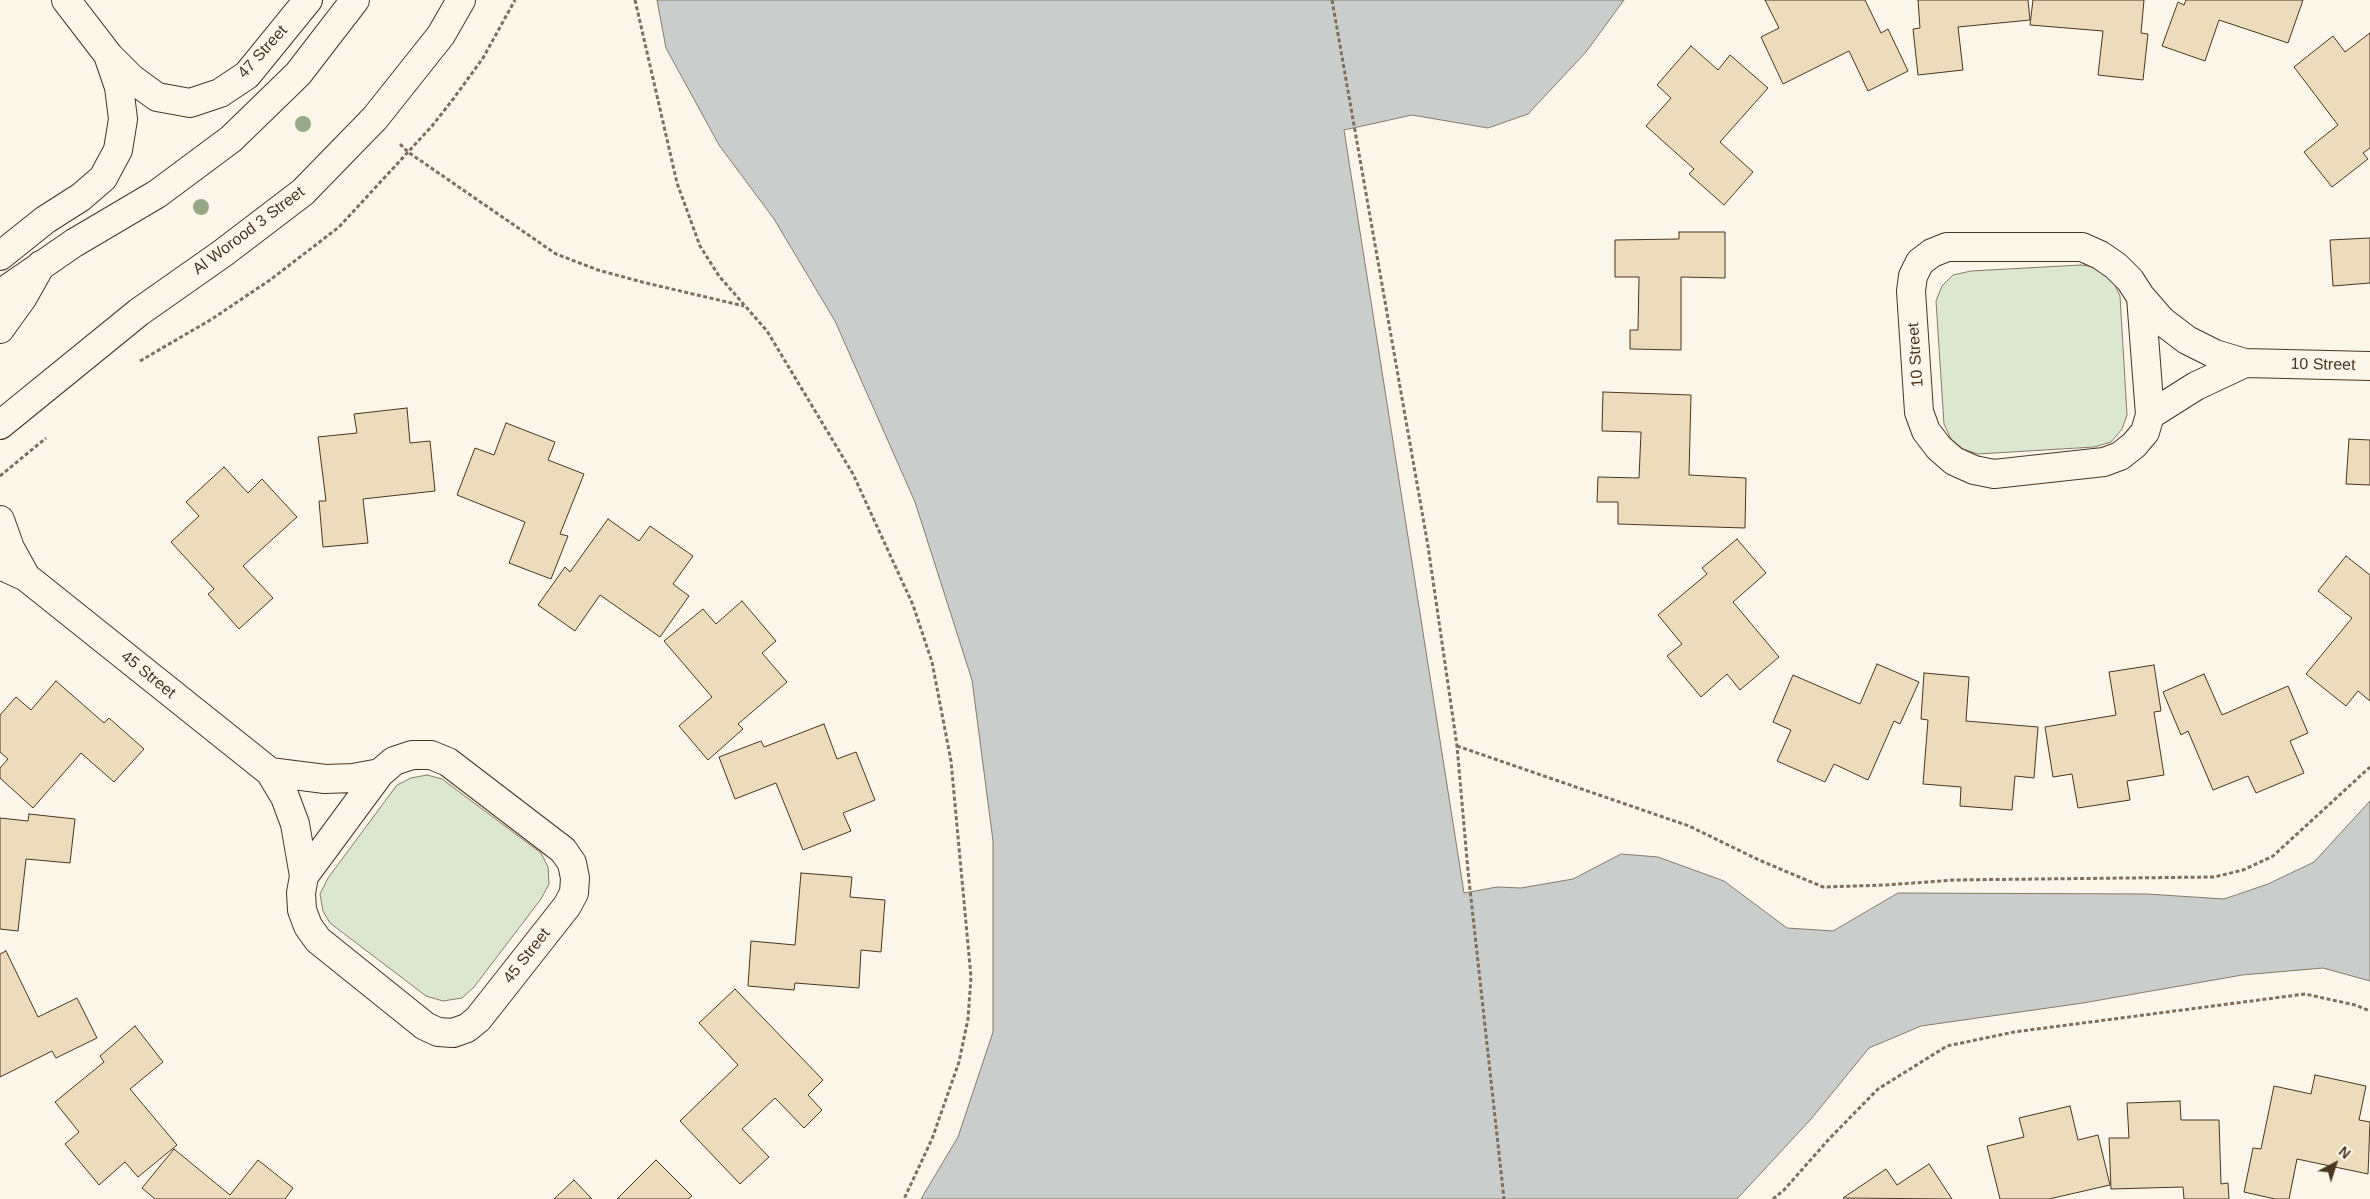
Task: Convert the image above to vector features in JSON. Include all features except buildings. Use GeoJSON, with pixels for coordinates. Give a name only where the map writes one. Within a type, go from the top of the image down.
{"type":"FeatureCollection","features":[{"type":"Feature","properties":{"kind":"street","name":"47 Street"},"geometry":{"type":"LineString","coordinates":[[66,0],[109,56],[131,78],[157,97],[190,103],[220,93],[247,75],[308,0]]}},
{"type":"Feature","properties":{"kind":"street"},"geometry":{"type":"LineString","coordinates":[[0,294],[74,243],[157,194],[231,139],[298,74],[355,0]]}},
{"type":"Feature","properties":{"kind":"street","name":"Al Worood 3 Street"},"geometry":{"type":"LineString","coordinates":[[0,425],[139,312],[223,253],[303,192],[375,118],[440,35],[461,0]]}},
{"type":"Feature","properties":{"kind":"street","name":"47 Street"},"geometry":{"type":"LineString","coordinates":[[0,256],[24,235],[81,197],[104,178],[118,150],[123,119],[119,87],[109,56]]}},
{"type":"Feature","properties":{"kind":"street","name":"10 Street"},"geometry":{"type":"LineString","coordinates":[[2141,297],[2150,415],[2144,432],[2134,445],[2120,456],[2104,462],[1994,474],[1974,470],[1954,461],[1939,448],[1926,431],[1919,412],[1911,291],[1913,276],[1920,262],[1932,252],[1947,247],[2082,247],[2100,255],[2116,266],[2130,280],[2141,297],[2162,321],[2187,340],[2215,354],[2245,363],[2370,366]]}},
{"type":"Feature","properties":{"kind":"street"},"geometry":{"type":"LineString","coordinates":[[0,329],[23,297],[41,265]]}},
{"type":"Feature","properties":{"kind":"street","name":"10 Street"},"geometry":{"type":"LineString","coordinates":[[2150,415],[2196,386],[2245,363]]}},
{"type":"Feature","properties":{"kind":"street","name":"45 Street"},"geometry":{"type":"LineString","coordinates":[[0,520],[10,548],[26,577]]}},
{"type":"Feature","properties":{"kind":"street","name":"45 Street"},"geometry":{"type":"LineString","coordinates":[[0,565],[26,577],[270,772],[285,797],[296,824],[304,876],[301,893],[302,910],[308,926],[318,940],[425,1026],[438,1032],[453,1033],[467,1028],[478,1019],[567,906],[574,893],[575,878],[572,863],[563,850],[448,762],[431,755],[412,755],[394,761],[380,773],[304,876]]}},
{"type":"Feature","properties":{"kind":"street","name":"45 Street"},"geometry":{"type":"LineString","coordinates":[[270,772],[325,779],[380,773]]}},
{"type":"Feature","properties":{"kind":"path"},"geometry":{"type":"LineString","coordinates":[[635,0],[678,183],[700,246],[719,276],[767,331],[853,474],[913,606],[932,662],[951,761],[971,977],[968,1019],[959,1062],[932,1139],[904,1199]]}},
{"type":"Feature","properties":{"kind":"path"},"geometry":{"type":"LineString","coordinates":[[1332,0],[1360,150],[1428,546],[1457,746],[1468,871],[1504,1199]]}},
{"type":"Feature","properties":{"kind":"path"},"geometry":{"type":"LineString","coordinates":[[375,118],[408,152],[556,254],[607,273],[744,306]]}},
{"type":"Feature","properties":{"kind":"path"},"geometry":{"type":"LineString","coordinates":[[1457,746],[1689,826],[1759,860],[1823,887],[1954,880],[2214,877],[2243,870],[2273,856],[2370,767]]}},
{"type":"Feature","properties":{"kind":"path"},"geometry":{"type":"LineString","coordinates":[[1773,1199],[1784,1190],[1878,1089],[1947,1046],[2014,1032],[2305,994],[2355,1005],[2370,1011]]}},
{"type":"Feature","properties":{"kind":"green space"},"geometry":{"type":"Polygon","coordinates":[[[2081,265],[2097,267],[2112,279],[2120,296],[2127,415],[2122,429],[2111,442],[2094,447],[1978,454],[1963,449],[1951,439],[1944,424],[1936,301],[1942,286],[1953,275],[1971,271],[2081,265]]]}},
{"type":"Feature","properties":{"kind":"green space"},"geometry":{"type":"Polygon","coordinates":[[[427,775],[442,779],[541,853],[548,867],[549,884],[541,899],[474,987],[462,998],[443,1001],[426,996],[330,923],[323,911],[320,894],[328,878],[397,785],[411,778],[427,775]]]}},
{"type":"Feature","properties":{"kind":"shaded area"},"geometry":{"type":"Polygon","coordinates":[[[657,0],[1624,0],[1586,52],[1528,114],[1488,128],[1412,115],[1344,130],[1464,893],[1497,887],[1521,888],[1573,879],[1621,854],[1658,857],[1724,881],[1787,928],[1833,931],[1898,893],[2147,894],[2224,899],[2268,884],[2314,862],[2370,801],[2370,981],[2323,968],[2242,975],[2083,1003],[1921,1026],[1869,1048],[1811,1119],[1737,1199],[921,1199],[958,1137],[993,1032],[993,841],[972,680],[915,502],[835,321],[774,219],[719,145],[666,48],[657,0]]]}}]}
